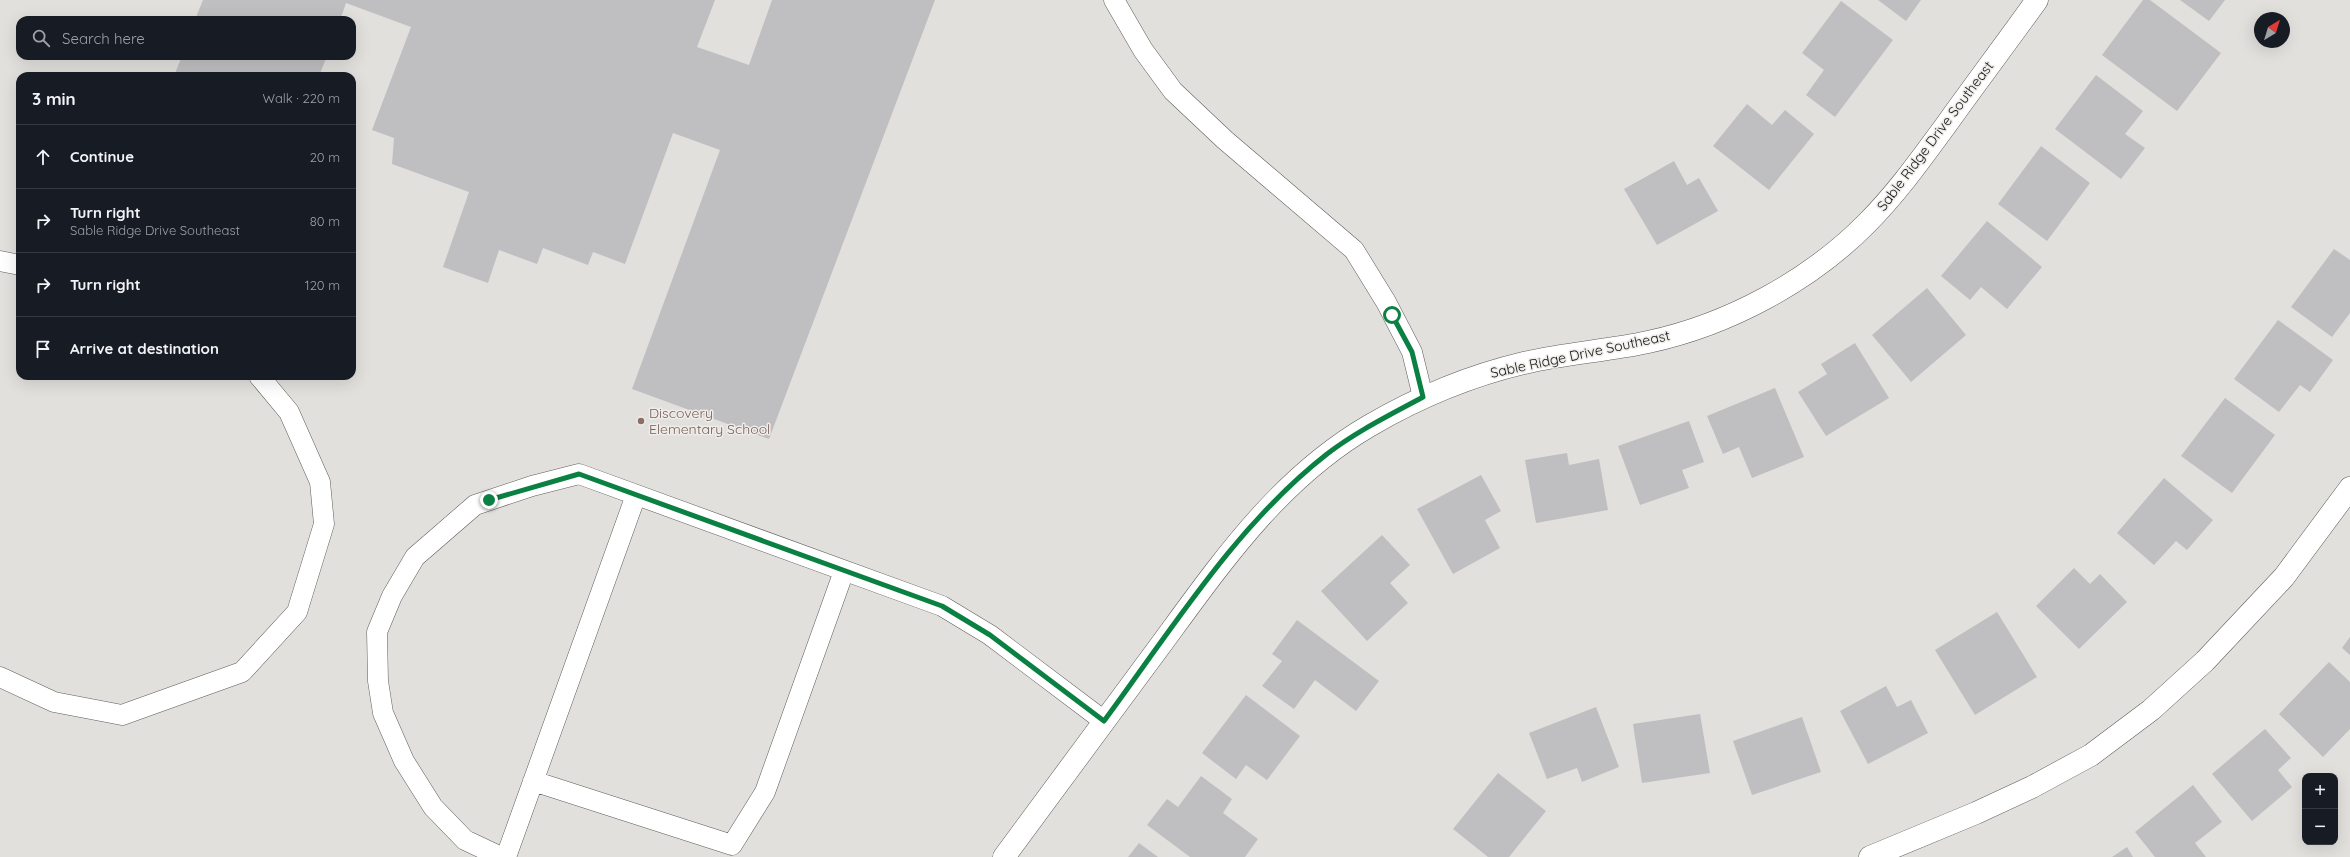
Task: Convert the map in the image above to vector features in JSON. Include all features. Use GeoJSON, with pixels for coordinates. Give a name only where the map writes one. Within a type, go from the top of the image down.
{"type":"FeatureCollection","features":[{"type":"Feature","properties":{"kind":"street","name":"Sable Ridge Drive Southeast"},"geometry":{"type":"LineString","coordinates":[[1004,857],[1238,541],[1284,491],[1327,454],[1368,427],[1423,397],[1468,378],[1525,363],[1649,342],[1696,328],[1744,309],[1784,288],[1829,256],[1866,225],[1894,194],[2037,0]]}},
{"type":"Feature","properties":{"kind":"street"},"geometry":{"type":"LineString","coordinates":[[1870,857],[1976,813],[2032,787],[2091,755],[2151,710],[2205,661],[2284,577],[2350,488]]}},
{"type":"Feature","properties":{"kind":"lane"},"geometry":{"type":"LineString","coordinates":[[1114,0],[1144,50],[1173,91],[1225,140],[1354,250],[1386,302],[1412,352],[1423,397]]}},
{"type":"Feature","properties":{"kind":"lane"},"geometry":{"type":"LineString","coordinates":[[0,261],[16,264]]}},
{"type":"Feature","properties":{"kind":"lane"},"geometry":{"type":"LineString","coordinates":[[0,677],[54,702],[122,715],[242,672],[297,612],[324,524],[320,482],[289,412],[262,380]]}},
{"type":"Feature","properties":{"kind":"lane"},"geometry":{"type":"LineString","coordinates":[[501,857],[465,840],[433,807],[404,761],[383,713],[378,681],[377,632],[392,596],[415,557],[475,504],[532,486],[579,474],[942,606],[990,635],[1104,721]]}},
{"type":"Feature","properties":{"kind":"lane"},"geometry":{"type":"LineString","coordinates":[[506,857],[636,495]]}},
{"type":"Feature","properties":{"kind":"lane"},"geometry":{"type":"LineString","coordinates":[[534,781],[732,845],[765,792],[844,571]]}},
{"type":"Feature","properties":{"kind":"building","name":"Discovery Elementary School"},"geometry":{"type":"Polygon","coordinates":[[[203,0],[715,0],[697,47],[749,65],[772,0],[935,0],[769,439],[632,389],[720,150],[673,133],[625,264],[593,252],[588,265],[543,248],[537,264],[499,250],[488,283],[443,267],[469,192],[392,164],[394,138],[372,130],[411,27],[346,3],[341,16],[197,16],[203,0]]]}},
{"type":"Feature","properties":{"kind":"building"},"geometry":{"type":"Polygon","coordinates":[[[1878,0],[1921,0],[1906,21],[1878,0]]]}},
{"type":"Feature","properties":{"kind":"building"},"geometry":{"type":"Polygon","coordinates":[[[2143,0],[2150,0],[2221,53],[2177,111],[2102,55],[2143,0]]]}},
{"type":"Feature","properties":{"kind":"building"},"geometry":{"type":"Polygon","coordinates":[[[2180,0],[2225,0],[2209,21],[2180,0]]]}},
{"type":"Feature","properties":{"kind":"building"},"geometry":{"type":"Polygon","coordinates":[[[1841,1],[1893,40],[1835,117],[1806,95],[1824,70],[1802,53],[1841,1]]]}},
{"type":"Feature","properties":{"kind":"building"},"geometry":{"type":"Polygon","coordinates":[[[180,60],[325,60],[321,72],[176,72],[180,60]]]}},
{"type":"Feature","properties":{"kind":"building"},"geometry":{"type":"Polygon","coordinates":[[[2096,75],[2143,111],[2125,134],[2145,148],[2121,179],[2055,129],[2096,75]]]}},
{"type":"Feature","properties":{"kind":"building"},"geometry":{"type":"Polygon","coordinates":[[[1747,104],[1772,125],[1785,110],[1814,134],[1769,190],[1713,146],[1747,104]]]}},
{"type":"Feature","properties":{"kind":"building"},"geometry":{"type":"Polygon","coordinates":[[[2041,146],[2090,183],[2047,241],[1998,204],[2041,146]]]}},
{"type":"Feature","properties":{"kind":"building"},"geometry":{"type":"Polygon","coordinates":[[[1674,161],[1687,185],[1699,178],[1718,211],[1657,245],[1624,189],[1674,161]]]}},
{"type":"Feature","properties":{"kind":"building"},"geometry":{"type":"Polygon","coordinates":[[[1987,221],[2042,267],[2007,309],[1981,287],[1970,300],[1941,276],[1987,221]]]}},
{"type":"Feature","properties":{"kind":"building"},"geometry":{"type":"Polygon","coordinates":[[[2334,249],[2350,260],[2350,313],[2332,337],[2291,307],[2334,249]]]}},
{"type":"Feature","properties":{"kind":"building"},"geometry":{"type":"Polygon","coordinates":[[[1927,288],[1966,335],[1911,382],[1872,335],[1927,288]]]}},
{"type":"Feature","properties":{"kind":"building"},"geometry":{"type":"Polygon","coordinates":[[[2278,320],[2333,360],[2310,392],[2300,385],[2279,412],[2234,379],[2278,320]]]}},
{"type":"Feature","properties":{"kind":"building"},"geometry":{"type":"Polygon","coordinates":[[[1855,343],[1889,398],[1826,436],[1798,392],[1827,374],[1821,364],[1855,343]]]}},
{"type":"Feature","properties":{"kind":"building"},"geometry":{"type":"Polygon","coordinates":[[[1775,388],[1804,457],[1752,478],[1739,447],[1723,454],[1707,416],[1775,388]]]}},
{"type":"Feature","properties":{"kind":"building"},"geometry":{"type":"Polygon","coordinates":[[[2225,398],[2275,435],[2232,493],[2181,456],[2225,398]]]}},
{"type":"Feature","properties":{"kind":"building"},"geometry":{"type":"Polygon","coordinates":[[[1689,421],[1704,462],[1682,470],[1689,488],[1640,505],[1618,446],[1689,421]]]}},
{"type":"Feature","properties":{"kind":"building"},"geometry":{"type":"Polygon","coordinates":[[[1567,453],[1569,465],[1599,459],[1608,510],[1536,523],[1525,460],[1567,453]]]}},
{"type":"Feature","properties":{"kind":"building"},"geometry":{"type":"Polygon","coordinates":[[[1481,475],[1501,511],[1485,520],[1500,548],[1453,574],[1417,509],[1481,475]]]}},
{"type":"Feature","properties":{"kind":"building"},"geometry":{"type":"Polygon","coordinates":[[[2164,478],[2213,520],[2187,550],[2176,541],[2154,565],[2117,533],[2164,478]]]}},
{"type":"Feature","properties":{"kind":"building"},"geometry":{"type":"Polygon","coordinates":[[[1382,535],[1410,565],[1390,583],[1408,603],[1367,641],[1321,591],[1382,535]]]}},
{"type":"Feature","properties":{"kind":"building"},"geometry":{"type":"Polygon","coordinates":[[[2074,568],[2090,584],[2100,574],[2127,602],[2079,649],[2036,606],[2074,568]]]}},
{"type":"Feature","properties":{"kind":"building"},"geometry":{"type":"Polygon","coordinates":[[[1997,612],[2037,677],[1975,715],[1935,650],[1997,612]]]}},
{"type":"Feature","properties":{"kind":"building"},"geometry":{"type":"Polygon","coordinates":[[[1297,620],[1379,681],[1356,711],[1315,680],[1294,709],[1262,686],[1282,661],[1272,654],[1297,620]]]}},
{"type":"Feature","properties":{"kind":"building"},"geometry":{"type":"Polygon","coordinates":[[[2350,637],[2350,655],[2342,648],[2350,637]]]}},
{"type":"Feature","properties":{"kind":"building"},"geometry":{"type":"Polygon","coordinates":[[[2329,662],[2350,682],[2350,729],[2323,757],[2279,714],[2329,662]]]}},
{"type":"Feature","properties":{"kind":"building"},"geometry":{"type":"Polygon","coordinates":[[[1886,686],[1897,707],[1911,700],[1928,733],[1868,764],[1840,711],[1886,686]]]}},
{"type":"Feature","properties":{"kind":"building"},"geometry":{"type":"Polygon","coordinates":[[[1246,695],[1300,736],[1267,780],[1246,765],[1236,779],[1202,753],[1246,695]]]}},
{"type":"Feature","properties":{"kind":"building"},"geometry":{"type":"Polygon","coordinates":[[[1596,707],[1619,767],[1582,782],[1577,768],[1547,779],[1529,733],[1596,707]]]}},
{"type":"Feature","properties":{"kind":"building"},"geometry":{"type":"Polygon","coordinates":[[[1700,714],[1710,773],[1642,783],[1633,724],[1700,714]]]}},
{"type":"Feature","properties":{"kind":"building"},"geometry":{"type":"Polygon","coordinates":[[[1802,717],[1821,772],[1752,795],[1733,741],[1802,717]]]}},
{"type":"Feature","properties":{"kind":"building"},"geometry":{"type":"Polygon","coordinates":[[[2265,729],[2291,758],[2278,770],[2292,787],[2252,821],[2212,774],[2265,729]]]}},
{"type":"Feature","properties":{"kind":"building"},"geometry":{"type":"Polygon","coordinates":[[[1498,773],[1546,811],[1509,857],[1488,857],[1453,829],[1498,773]]]}},
{"type":"Feature","properties":{"kind":"building"},"geometry":{"type":"Polygon","coordinates":[[[1201,776],[1232,799],[1223,813],[1258,839],[1245,857],[1190,857],[1147,825],[1167,799],[1178,807],[1201,776]]]}},
{"type":"Feature","properties":{"kind":"building"},"geometry":{"type":"Polygon","coordinates":[[[2193,785],[2222,822],[2195,843],[2206,857],[2155,857],[2135,832],[2193,785]]]}},
{"type":"Feature","properties":{"kind":"building"},"geometry":{"type":"Polygon","coordinates":[[[1139,843],[1158,857],[1128,857],[1139,843]]]}},
{"type":"Feature","properties":{"kind":"building"},"geometry":{"type":"Polygon","coordinates":[[[2127,847],[2133,857],[2112,857],[2127,847]]]}},
{"type":"Feature","properties":{"kind":"place","name":"Discovery Elementary School"},"geometry":{"type":"Point","coordinates":[641,421]}},
{"type":"Feature","properties":{"kind":"route"},"geometry":{"type":"LineString","coordinates":[[489,500],[532,486],[579,474],[942,606],[990,635],[1104,721],[1238,541],[1284,491],[1327,454],[1368,427],[1423,397],[1412,352],[1392,315]]}}]}
